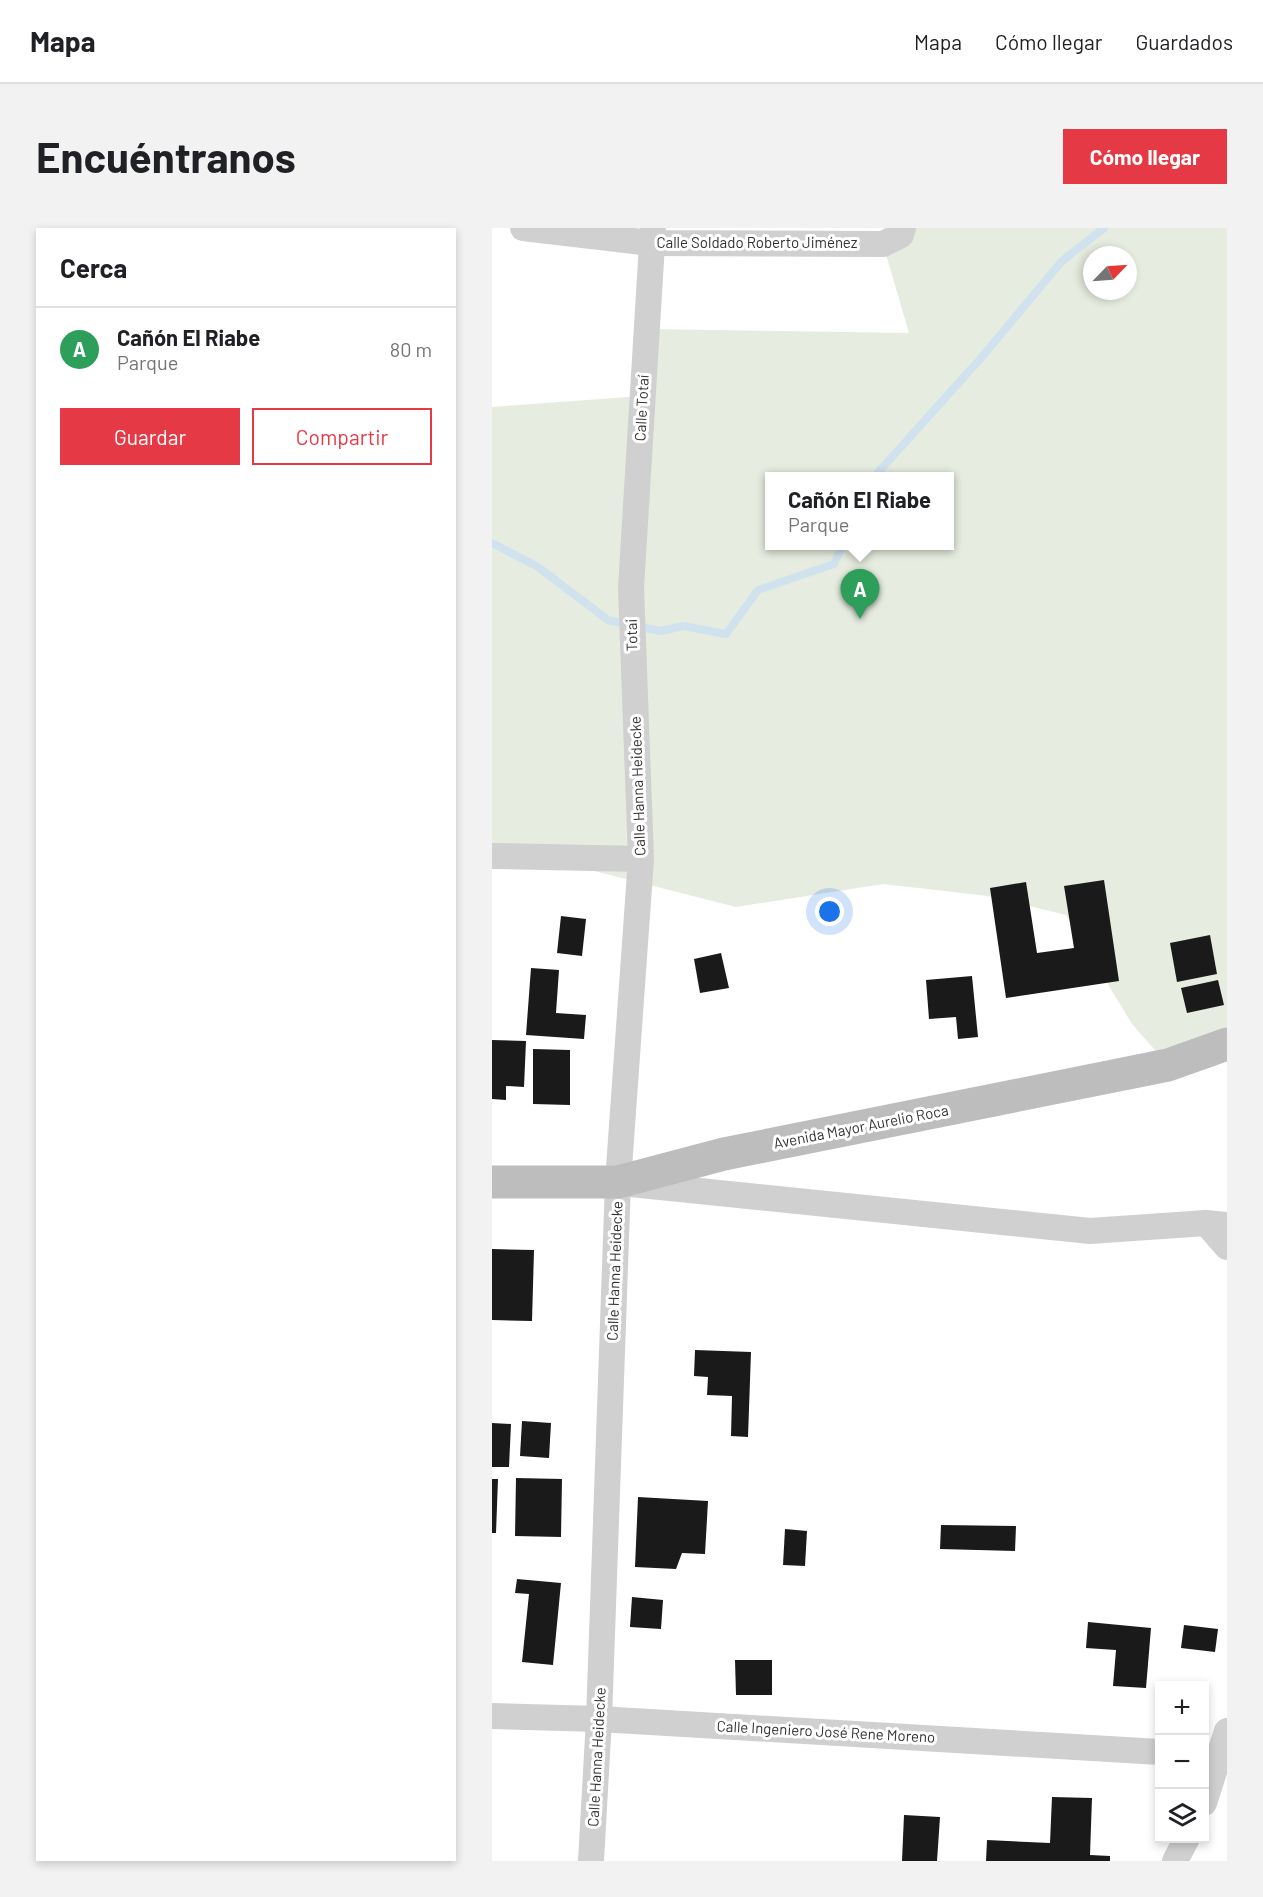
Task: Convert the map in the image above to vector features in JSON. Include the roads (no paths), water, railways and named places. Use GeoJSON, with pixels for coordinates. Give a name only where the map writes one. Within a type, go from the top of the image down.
{"type":"FeatureCollection","features":[{"type":"Feature","properties":{"kind":"main road","name":"Avenida Mayor Aurelio Roca"},"geometry":{"type":"LineString","coordinates":[[492,1182],[618,1182],[724,1154],[1168,1065],[1227,1044]]}},
{"type":"Feature","properties":{"kind":"street","name":"Calle Soldado Roberto Jiménez"},"geometry":{"type":"LineString","coordinates":[[523,228],[883,244],[901,235],[903,228]]}},
{"type":"Feature","properties":{"kind":"street","name":"Calle Totaí"},"geometry":{"type":"LineString","coordinates":[[631,588],[652,235]]}},
{"type":"Feature","properties":{"kind":"street","name":"Totai"},"geometry":{"type":"LineString","coordinates":[[631,588],[633,682]]}},
{"type":"Feature","properties":{"kind":"street","name":"Calle Hanna Heidecke"},"geometry":{"type":"LineString","coordinates":[[591,1861],[599,1719],[618,1182],[641,858],[633,682]]}},
{"type":"Feature","properties":{"kind":"street"},"geometry":{"type":"LineString","coordinates":[[492,855],[641,858]]}},
{"type":"Feature","properties":{"kind":"street"},"geometry":{"type":"LineString","coordinates":[[618,1182],[1090,1231],[1216,1224],[1227,1247]]}},
{"type":"Feature","properties":{"kind":"street","name":"Calle Ingeniero José Rene Moreno"},"geometry":{"type":"LineString","coordinates":[[492,1716],[599,1719],[1155,1752]]}},
{"type":"Feature","properties":{"kind":"street"},"geometry":{"type":"LineString","coordinates":[[1207,1789],[1217,1747]]}},
{"type":"Feature","properties":{"kind":"street"},"geometry":{"type":"LineString","coordinates":[[1175,1861],[1184,1843]]}},
{"type":"Feature","properties":{"kind":"waterway"},"geometry":{"type":"LineString","coordinates":[[878,472],[981,358],[1062,261],[1104,228]]}},
{"type":"Feature","properties":{"kind":"waterway"},"geometry":{"type":"LineString","coordinates":[[492,543],[538,567],[608,620],[661,631],[683,626],[726,634],[758,590],[834,564],[840,550]]}},
{"type":"Feature","properties":{"kind":"place","name":"Cañón El Riabe"},"geometry":{"type":"Point","coordinates":[860,619]}}]}
